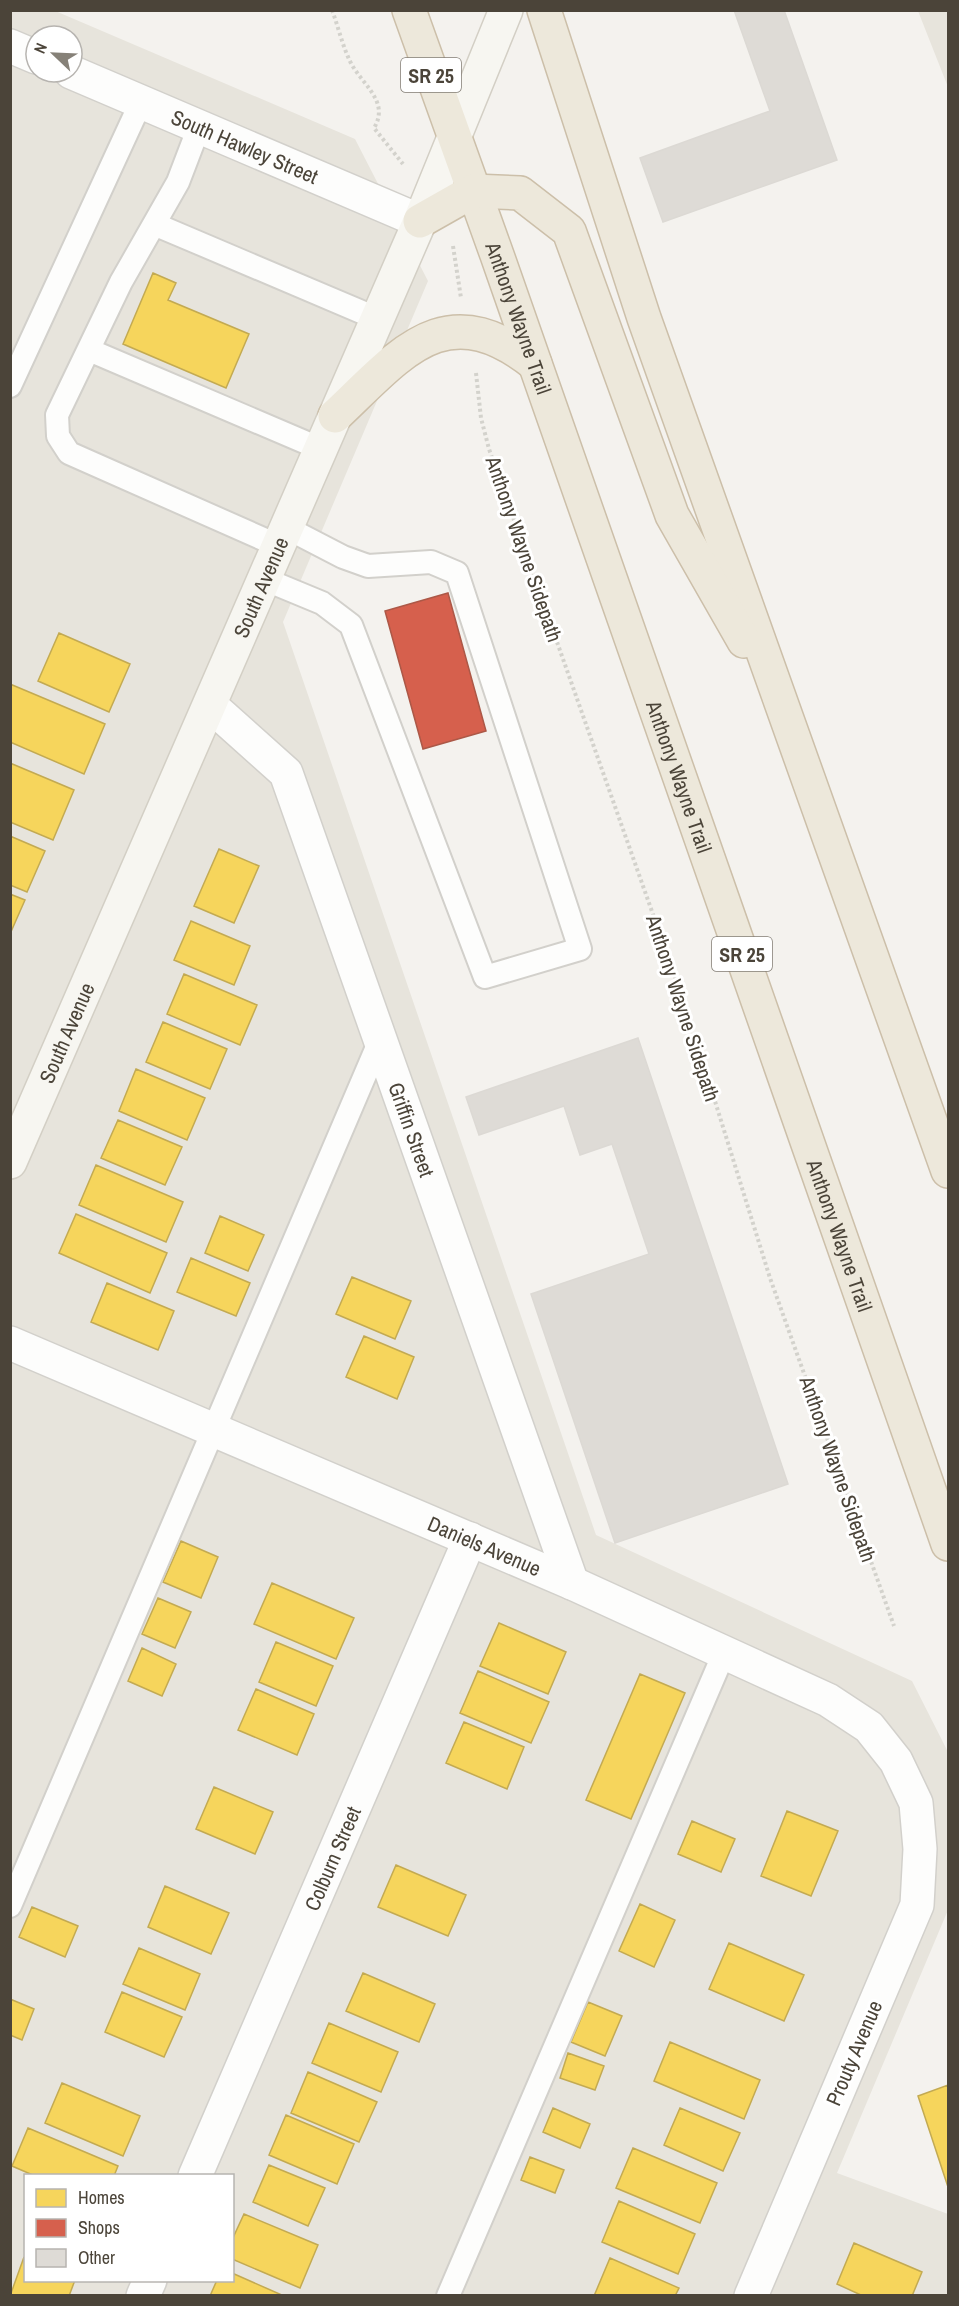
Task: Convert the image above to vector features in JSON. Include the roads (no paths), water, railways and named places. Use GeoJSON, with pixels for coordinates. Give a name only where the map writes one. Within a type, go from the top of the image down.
{"type":"FeatureCollection","features":[{"type":"Feature","properties":{"kind":"highway","name":"Anthony Wayne Trail"},"geometry":{"type":"LineString","coordinates":[[409,10],[948,1544]]}},
{"type":"Feature","properties":{"kind":"highway"},"geometry":{"type":"LineString","coordinates":[[544,10],[644,318],[948,1171]]}},
{"type":"Feature","properties":{"kind":"highway"},"geometry":{"type":"LineString","coordinates":[[429,210],[473,190],[520,193],[569,231],[672,515],[786,716]]}},
{"type":"Feature","properties":{"kind":"highway"},"geometry":{"type":"LineString","coordinates":[[335,416],[409,350],[433,337],[455,330],[467,330],[492,336],[514,347],[535,364]]}},
{"type":"Feature","properties":{"kind":"street","name":"South Avenue"},"geometry":{"type":"LineString","coordinates":[[10,1162],[335,416],[429,210],[454,139],[506,10]]}},
{"type":"Feature","properties":{"kind":"street"},"geometry":{"type":"LineString","coordinates":[[10,46],[24,52]]}},
{"type":"Feature","properties":{"kind":"street","name":"South Hawley Street"},"geometry":{"type":"LineString","coordinates":[[84,78],[199,127],[429,210]]}},
{"type":"Feature","properties":{"kind":"street","name":"Griffin Street"},"geometry":{"type":"LineString","coordinates":[[210,705],[286,773],[572,1583]]}},
{"type":"Feature","properties":{"kind":"street","name":"Daniels Avenue"},"geometry":{"type":"LineString","coordinates":[[10,1343],[572,1583],[828,1700],[869,1727],[896,1761],[916,1803]]}},
{"type":"Feature","properties":{"kind":"street","name":"Colburn Street"},"geometry":{"type":"LineString","coordinates":[[195,2174],[470,1539]]}},
{"type":"Feature","properties":{"kind":"street","name":"Prouty Avenue"},"geometry":{"type":"LineString","coordinates":[[751,2295],[917,1905],[920,1849],[916,1803]]}},
{"type":"Feature","properties":{"kind":"lane"},"geometry":{"type":"LineString","coordinates":[[10,386],[141,102]]}},
{"type":"Feature","properties":{"kind":"lane"},"geometry":{"type":"LineString","coordinates":[[199,127],[178,182],[121,282],[57,415],[58,436],[69,453],[283,537],[368,566],[431,562],[457,573],[580,949],[485,977],[351,625],[322,603],[264,579]]}},
{"type":"Feature","properties":{"kind":"lane"},"geometry":{"type":"LineString","coordinates":[[154,224],[378,319]]}},
{"type":"Feature","properties":{"kind":"lane"},"geometry":{"type":"LineString","coordinates":[[89,350],[321,449]]}},
{"type":"Feature","properties":{"kind":"lane"},"geometry":{"type":"LineString","coordinates":[[10,1906],[380,1040]]}},
{"type":"Feature","properties":{"kind":"lane"},"geometry":{"type":"LineString","coordinates":[[448,2295],[724,1653]]}}]}
